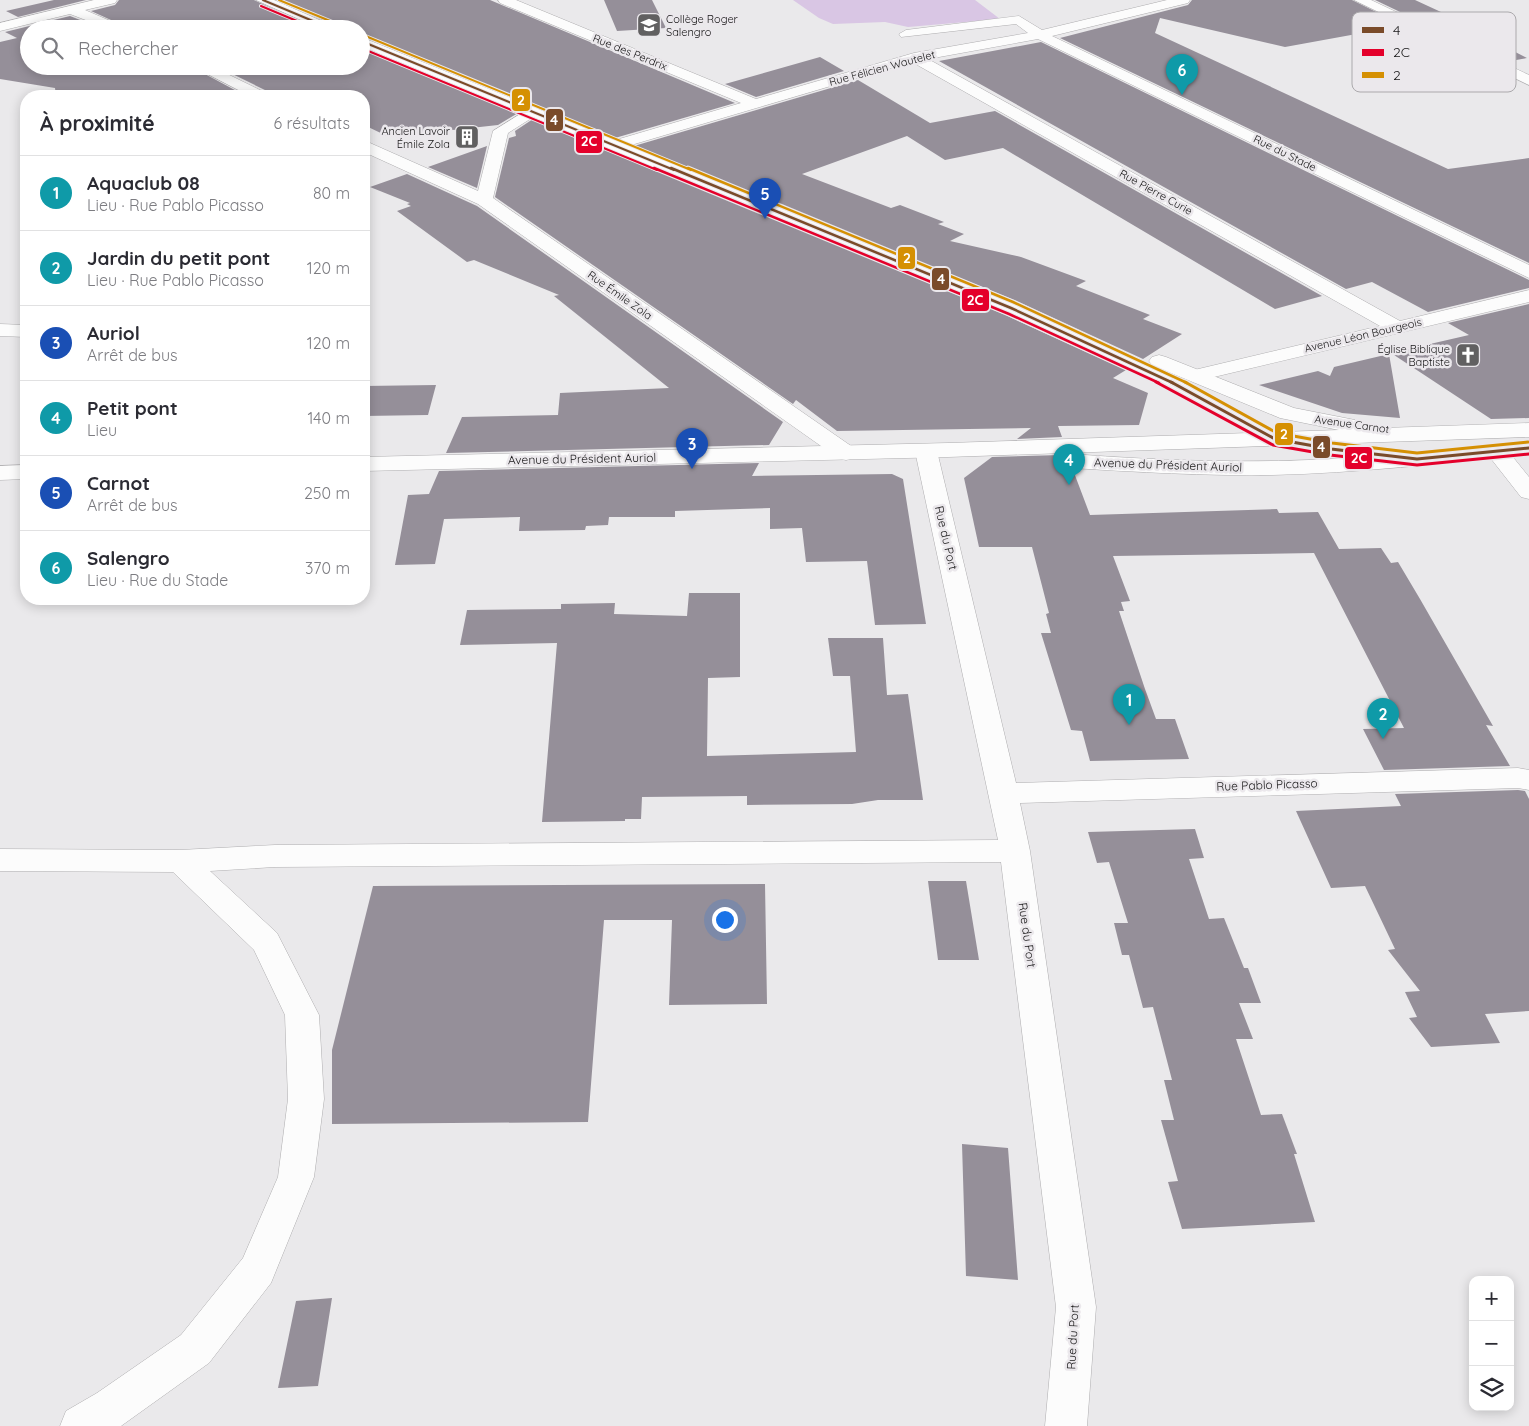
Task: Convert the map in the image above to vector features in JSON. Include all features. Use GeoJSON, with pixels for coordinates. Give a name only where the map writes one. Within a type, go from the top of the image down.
{"type":"FeatureCollection","features":[{"type":"Feature","properties":{"kind":"street"},"geometry":{"type":"LineString","coordinates":[[28,20],[110,0]]}},
{"type":"Feature","properties":{"kind":"street"},"geometry":{"type":"LineString","coordinates":[[263,0],[311,20]]}},
{"type":"Feature","properties":{"kind":"street","name":"Rue des Perdrix"},"geometry":{"type":"LineString","coordinates":[[505,0],[756,104]]}},
{"type":"Feature","properties":{"kind":"street","name":"Rue Félicien Wautelet"},"geometry":{"type":"LineString","coordinates":[[615,145],[914,58],[1040,34],[1183,0]]}},
{"type":"Feature","properties":{"kind":"street"},"geometry":{"type":"LineString","coordinates":[[1361,0],[1386,12]]}},
{"type":"Feature","properties":{"kind":"street"},"geometry":{"type":"LineString","coordinates":[[41,2],[73,9],[100,20]]}},
{"type":"Feature","properties":{"kind":"street","name":"Rue du Stade"},"geometry":{"type":"LineString","coordinates":[[906,34],[1019,20],[1040,34],[1529,272]]}},
{"type":"Feature","properties":{"kind":"street"},"geometry":{"type":"LineString","coordinates":[[0,27],[20,22]]}},
{"type":"Feature","properties":{"kind":"street","name":"Avenue Carnot"},"geometry":{"type":"LineString","coordinates":[[370,44],[1195,384],[1254,400],[1288,413],[1333,423],[1423,433]]}},
{"type":"Feature","properties":{"kind":"street","name":"Rue Pierre Curie"},"geometry":{"type":"LineString","coordinates":[[914,58],[1397,327]]}},
{"type":"Feature","properties":{"kind":"street"},"geometry":{"type":"LineString","coordinates":[[218,75],[249,90]]}},
{"type":"Feature","properties":{"kind":"street"},"geometry":{"type":"LineString","coordinates":[[1516,75],[1529,81]]}},
{"type":"Feature","properties":{"kind":"street"},"geometry":{"type":"LineString","coordinates":[[484,200],[501,131],[533,111]]}},
{"type":"Feature","properties":{"kind":"street","name":"Rue Émile Zola"},"geometry":{"type":"LineString","coordinates":[[370,149],[484,200],[846,453]]}},
{"type":"Feature","properties":{"kind":"street","name":"Avenue Léon Bourgeois"},"geometry":{"type":"LineString","coordinates":[[1195,384],[1397,327],[1529,296]]}},
{"type":"Feature","properties":{"kind":"street"},"geometry":{"type":"LineString","coordinates":[[0,330],[20,331]]}},
{"type":"Feature","properties":{"kind":"street"},"geometry":{"type":"LineString","coordinates":[[1158,443],[1193,424],[1199,404],[1195,384]]}},
{"type":"Feature","properties":{"kind":"street","name":"Avenue Carnot"},"geometry":{"type":"LineString","coordinates":[[1195,384],[1275,438],[1331,449],[1417,459]]}},
{"type":"Feature","properties":{"kind":"street","name":"Avenue Carnot"},"geometry":{"type":"LineString","coordinates":[[1254,400],[1270,415],[1274,423],[1275,438]]}},
{"type":"Feature","properties":{"kind":"street"},"geometry":{"type":"LineString","coordinates":[[1134,465],[1239,453],[1264,446],[1275,438],[1529,430]]}},
{"type":"Feature","properties":{"kind":"street","name":"Avenue du Président Auriol"},"geometry":{"type":"LineString","coordinates":[[370,464],[937,451],[1275,438]]}},
{"type":"Feature","properties":{"kind":"street"},"geometry":{"type":"LineString","coordinates":[[1417,459],[1529,448]]}},
{"type":"Feature","properties":{"kind":"street","name":"Avenue du Président Auriol"},"geometry":{"type":"LineString","coordinates":[[937,451],[988,456],[1201,468],[1299,467],[1417,459]]}},
{"type":"Feature","properties":{"kind":"street","name":"Rue du Port"},"geometry":{"type":"LineString","coordinates":[[937,451],[1015,851],[1076,1307],[1066,1426]]}},
{"type":"Feature","properties":{"kind":"street"},"geometry":{"type":"LineString","coordinates":[[1496,451],[1529,492]]}},
{"type":"Feature","properties":{"kind":"street"},"geometry":{"type":"LineString","coordinates":[[0,473],[20,472]]}},
{"type":"Feature","properties":{"kind":"street","name":"Rue Pablo Picasso"},"geometry":{"type":"LineString","coordinates":[[1004,793],[1518,778],[1529,780]]}},
{"type":"Feature","properties":{"kind":"street"},"geometry":{"type":"LineString","coordinates":[[0,860],[180,861],[275,856],[1015,851]]}},
{"type":"Feature","properties":{"kind":"street"},"geometry":{"type":"LineString","coordinates":[[81,1426],[112,1408],[195,1349],[258,1270],[296,1178],[306,1100],[302,1015],[266,942],[180,861]]}},
{"type":"Feature","properties":{"kind":"shaded area"},"geometry":{"type":"Polygon","coordinates":[[[793,0],[975,0],[1000,19],[908,27],[885,22],[833,24],[819,18],[793,0]]]}},
{"type":"Feature","properties":{"kind":"building"},"geometry":{"type":"Polygon","coordinates":[[[54,0],[86,0],[18,17],[6,11],[54,0]]]}},
{"type":"Feature","properties":{"kind":"building"},"geometry":{"type":"Polygon","coordinates":[[[119,0],[254,0],[297,20],[111,20],[91,11],[115,5],[119,0]]]}},
{"type":"Feature","properties":{"kind":"building"},"geometry":{"type":"Polygon","coordinates":[[[279,0],[490,0],[735,103],[615,138],[370,39],[370,20],[322,20],[279,0]]]}},
{"type":"Feature","properties":{"kind":"building"},"geometry":{"type":"Polygon","coordinates":[[[604,0],[652,0],[666,28],[617,31],[604,0]]]}},
{"type":"Feature","properties":{"kind":"building"},"geometry":{"type":"Polygon","coordinates":[[[1192,0],[1352,0],[1376,12],[1352,12],[1352,35],[1285,47],[1160,18],[1155,33],[1448,169],[1529,158],[1529,263],[1060,38],[1188,5],[1192,0]]]}},
{"type":"Feature","properties":{"kind":"building"},"geometry":{"type":"Polygon","coordinates":[[[1375,0],[1415,0],[1441,12],[1400,12],[1375,0]]]}},
{"type":"Feature","properties":{"kind":"building"},"geometry":{"type":"Polygon","coordinates":[[[70,16],[80,20],[54,20],[70,16]]]}},
{"type":"Feature","properties":{"kind":"building"},"geometry":{"type":"Polygon","coordinates":[[[20,28],[20,75],[207,75],[235,90],[55,90],[55,88],[0,79],[0,42],[17,38],[5,32],[20,28]]]}},
{"type":"Feature","properties":{"kind":"building"},"geometry":{"type":"Polygon","coordinates":[[[1041,42],[1529,280],[1529,288],[1428,312],[1372,282],[1346,289],[939,61],[1041,42]]]}},
{"type":"Feature","properties":{"kind":"building"},"geometry":{"type":"Polygon","coordinates":[[[370,52],[518,113],[498,125],[389,137],[370,128],[370,90],[265,90],[234,75],[370,75],[370,52]]]}},
{"type":"Feature","properties":{"kind":"building"},"geometry":{"type":"Polygon","coordinates":[[[1516,52],[1527,58],[1516,60],[1516,52]]]}},
{"type":"Feature","properties":{"kind":"building"},"geometry":{"type":"Polygon","coordinates":[[[820,57],[844,71],[756,97],[725,84],[820,57]]]}},
{"type":"Feature","properties":{"kind":"building"},"geometry":{"type":"Polygon","coordinates":[[[858,80],[930,123],[995,111],[1322,296],[1275,309],[1003,148],[945,160],[907,136],[802,174],[891,208],[900,205],[944,222],[938,224],[964,234],[950,241],[1021,257],[1086,281],[1076,286],[1150,315],[1143,319],[1182,334],[1143,359],[1019,302],[634,146],[858,80]]]}},
{"type":"Feature","properties":{"kind":"building"},"geometry":{"type":"Polygon","coordinates":[[[533,119],[1003,314],[1126,370],[1113,378],[1148,393],[1139,425],[1058,426],[1062,437],[1017,439],[1031,428],[837,431],[796,400],[793,404],[495,197],[509,138],[516,136],[515,131],[533,119]]]}},
{"type":"Feature","properties":{"kind":"building"},"geometry":{"type":"Polygon","coordinates":[[[487,146],[477,188],[428,167],[487,146]]]}},
{"type":"Feature","properties":{"kind":"building"},"geometry":{"type":"Polygon","coordinates":[[[407,174],[477,206],[783,422],[769,445],[446,453],[462,417],[558,415],[560,393],[669,388],[554,296],[559,295],[474,260],[467,262],[397,211],[411,206],[407,204],[410,203],[370,187],[407,174]]]}},
{"type":"Feature","properties":{"kind":"building"},"geometry":{"type":"Polygon","coordinates":[[[1529,304],[1529,418],[1491,419],[1391,353],[1469,335],[1448,323],[1529,304]]]}},
{"type":"Feature","properties":{"kind":"building"},"geometry":{"type":"Polygon","coordinates":[[[1389,354],[1400,418],[1342,413],[1259,385],[1318,371],[1330,376],[1334,367],[1389,354]]]}},
{"type":"Feature","properties":{"kind":"building"},"geometry":{"type":"Polygon","coordinates":[[[436,385],[428,415],[370,416],[370,386],[436,385]]]}},
{"type":"Feature","properties":{"kind":"building"},"geometry":{"type":"Polygon","coordinates":[[[1061,455],[1058,462],[1063,468],[1073,470],[1090,515],[1277,509],[1279,513],[1318,512],[1339,549],[1381,548],[1391,563],[1398,562],[1420,599],[1493,726],[1486,725],[1510,766],[1384,770],[1363,729],[1404,728],[1314,553],[1113,556],[1130,601],[1121,602],[1124,611],[1119,611],[1156,719],[1175,719],[1189,759],[1090,761],[1082,731],[1071,730],[1041,633],[1051,633],[1046,614],[1049,613],[1032,547],[979,547],[964,478],[992,457],[1061,455]]]}},
{"type":"Feature","properties":{"kind":"building"},"geometry":{"type":"Polygon","coordinates":[[[759,463],[752,476],[892,474],[903,479],[926,624],[875,625],[867,561],[806,562],[802,528],[770,529],[770,508],[675,511],[675,517],[609,517],[608,525],[586,526],[585,530],[519,531],[520,517],[444,519],[435,564],[395,565],[408,495],[429,494],[439,471],[759,463]]]}},
{"type":"Feature","properties":{"kind":"building"},"geometry":{"type":"Polygon","coordinates":[[[689,593],[740,593],[740,677],[708,678],[707,756],[856,752],[850,676],[833,676],[828,638],[883,638],[887,695],[908,694],[923,800],[878,800],[852,804],[747,805],[747,796],[642,797],[641,819],[625,819],[625,821],[542,822],[557,643],[460,645],[467,610],[561,609],[561,604],[615,603],[614,614],[687,616],[689,593]]]}},
{"type":"Feature","properties":{"kind":"building"},"geometry":{"type":"Polygon","coordinates":[[[1525,791],[1529,799],[1529,1011],[1485,1014],[1500,1043],[1431,1047],[1409,1018],[1417,1017],[1405,992],[1420,991],[1388,950],[1395,949],[1365,886],[1331,888],[1296,811],[1401,806],[1395,794],[1525,791]]]}},
{"type":"Feature","properties":{"kind":"building"},"geometry":{"type":"Polygon","coordinates":[[[1195,829],[1204,858],[1189,859],[1209,919],[1224,918],[1244,968],[1248,968],[1261,1003],[1239,1003],[1253,1039],[1236,1039],[1261,1115],[1282,1114],[1297,1154],[1294,1154],[1315,1222],[1182,1229],[1168,1182],[1178,1181],[1161,1120],[1174,1120],[1164,1080],[1172,1080],[1153,1007],[1143,1008],[1129,955],[1122,955],[1114,923],[1128,923],[1109,862],[1097,863],[1088,832],[1195,829]]]}},
{"type":"Feature","properties":{"kind":"building"},"geometry":{"type":"Polygon","coordinates":[[[928,881],[966,881],[979,960],[938,960],[928,881]]]}},
{"type":"Feature","properties":{"kind":"building"},"geometry":{"type":"Polygon","coordinates":[[[765,884],[767,1004],[669,1005],[672,920],[604,920],[588,1122],[332,1124],[332,1050],[373,886],[765,884]]]}},
{"type":"Feature","properties":{"kind":"building"},"geometry":{"type":"Polygon","coordinates":[[[962,1144],[1008,1148],[1018,1280],[966,1276],[962,1144]]]}},
{"type":"Feature","properties":{"kind":"building"},"geometry":{"type":"Polygon","coordinates":[[[332,1298],[318,1386],[278,1388],[296,1301],[332,1298]]]}},
{"type":"Feature","properties":{"kind":"transit line","name":"4"},"geometry":{"type":"LineString","coordinates":[[263,0],[311,20]]}},
{"type":"Feature","properties":{"kind":"transit line","name":"2"},"geometry":{"type":"LineString","coordinates":[[279,0],[328,20]]}},
{"type":"Feature","properties":{"kind":"transit line","name":"2C"},"geometry":{"type":"LineString","coordinates":[[261,6],[294,20]]}},
{"type":"Feature","properties":{"kind":"transit line","name":"2"},"geometry":{"type":"LineString","coordinates":[[370,38],[1013,302],[1168,373],[1277,433],[1332,443],[1417,453],[1528,442]]}},
{"type":"Feature","properties":{"kind":"transit line","name":"4"},"geometry":{"type":"LineString","coordinates":[[370,45],[1011,308],[1165,379],[1275,439],[1331,449],[1417,459],[1529,448]]}},
{"type":"Feature","properties":{"kind":"transit line","name":"2C"},"geometry":{"type":"LineString","coordinates":[[370,52],[1009,314],[1162,385],[1273,445],[1330,455],[1417,465],[1529,454]]}},
{"type":"Feature","properties":{"kind":"place","name":"Collège Roger Salengro"},"geometry":{"type":"Point","coordinates":[649,25]}},
{"type":"Feature","properties":{"kind":"place","name":"Salengro"},"geometry":{"type":"Point","coordinates":[1182,95]}},
{"type":"Feature","properties":{"kind":"place","name":"Ancien Lavoir Émile Zola"},"geometry":{"type":"Point","coordinates":[467,137]}},
{"type":"Feature","properties":{"kind":"place","name":"Carnot"},"geometry":{"type":"Point","coordinates":[765,219]}},
{"type":"Feature","properties":{"kind":"place","name":"Église Biblique Baptiste"},"geometry":{"type":"Point","coordinates":[1468,355]}},
{"type":"Feature","properties":{"kind":"place","name":"Auriol"},"geometry":{"type":"Point","coordinates":[692,469]}},
{"type":"Feature","properties":{"kind":"place","name":"Petit pont"},"geometry":{"type":"Point","coordinates":[1069,485]}},
{"type":"Feature","properties":{"kind":"place","name":"Aquaclub 08"},"geometry":{"type":"Point","coordinates":[1129,725]}},
{"type":"Feature","properties":{"kind":"place","name":"Jardin du petit pont"},"geometry":{"type":"Point","coordinates":[1383,739]}}]}
